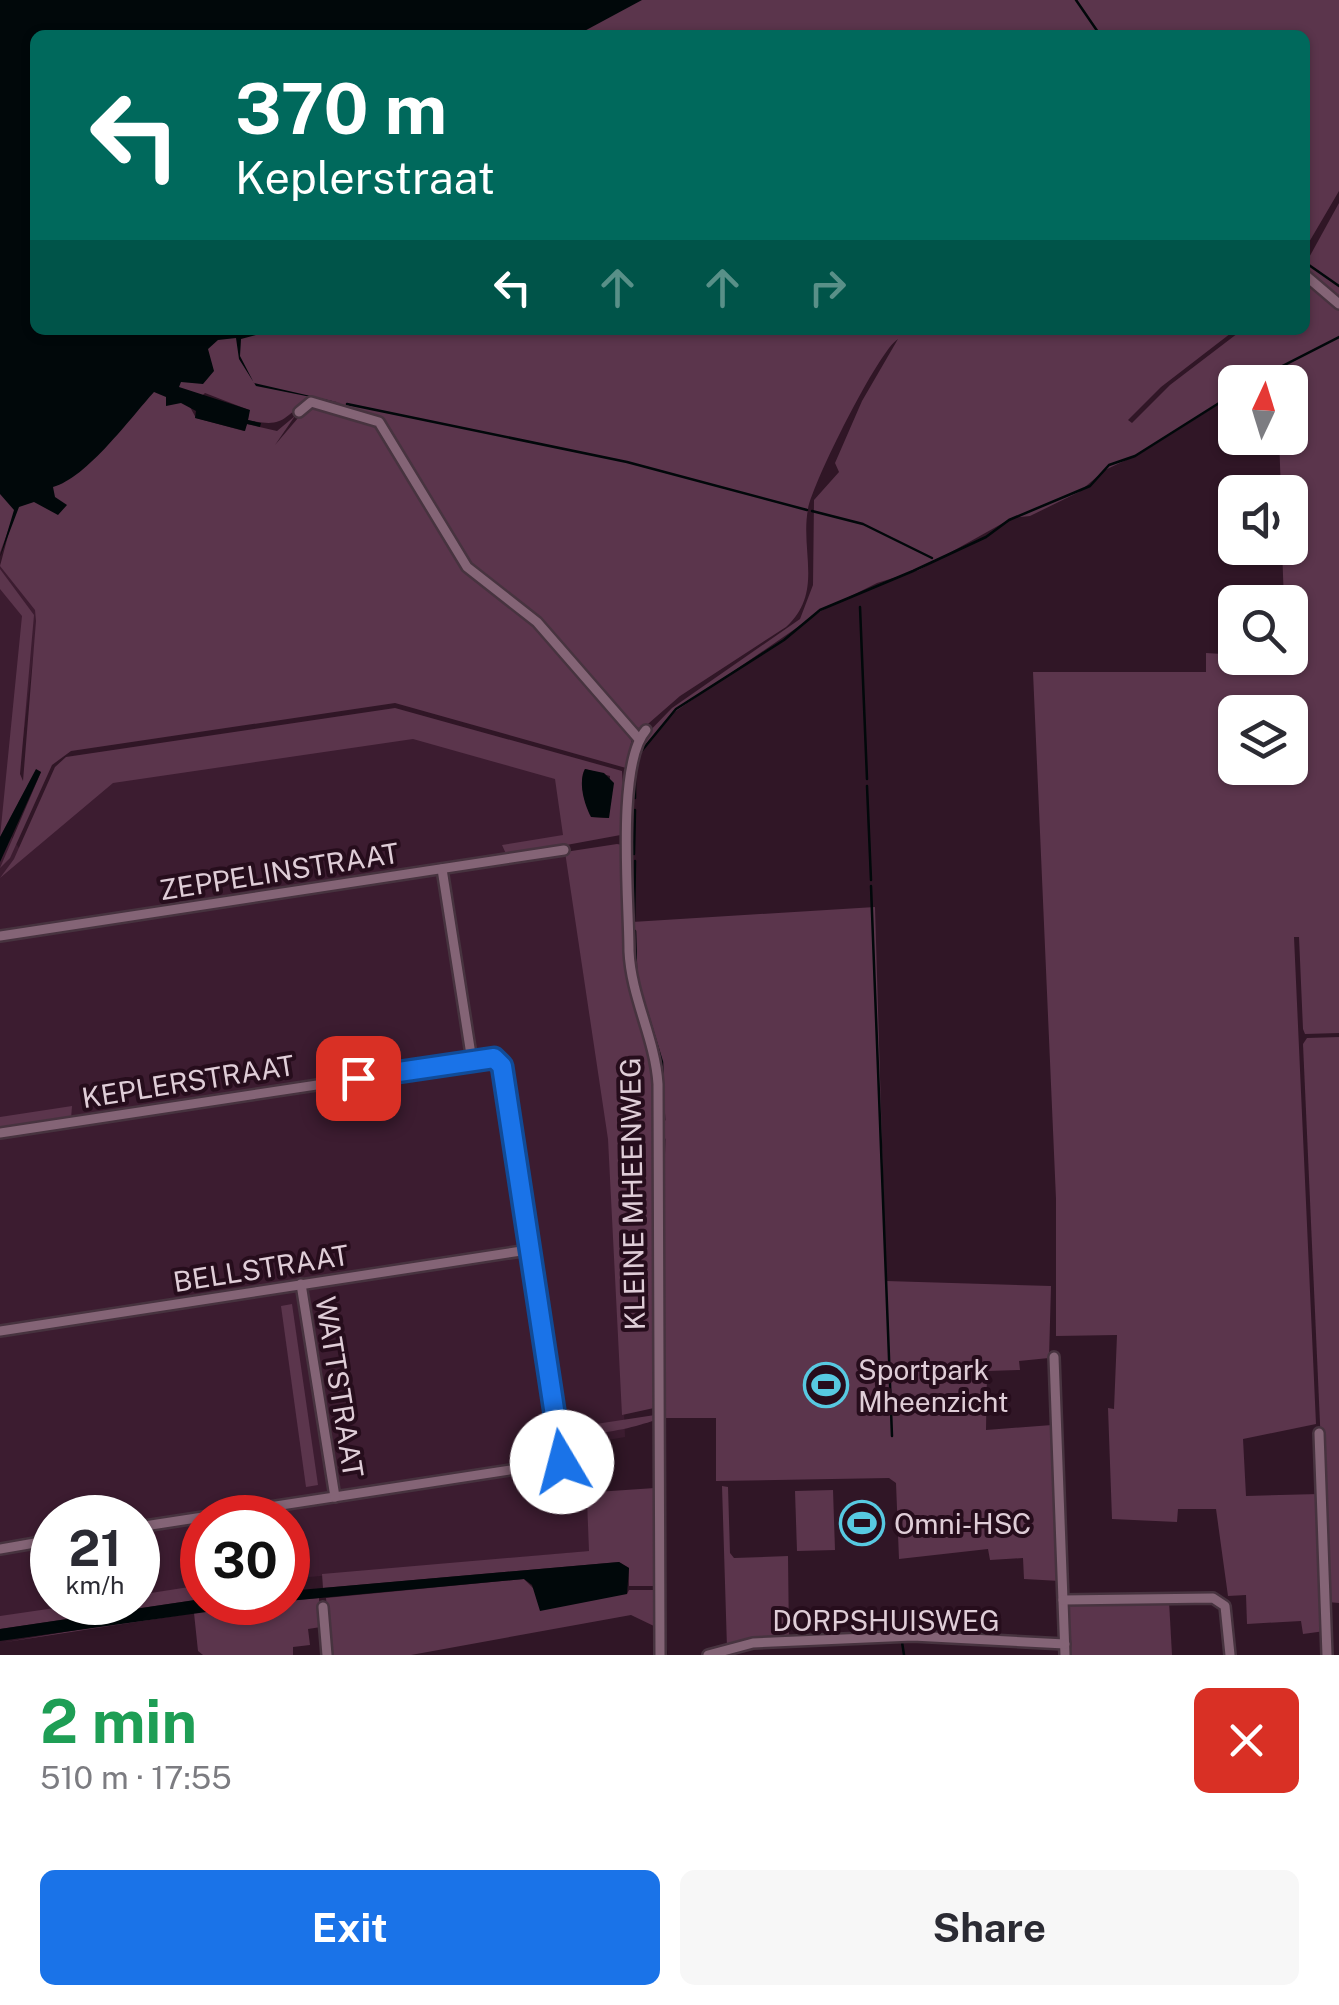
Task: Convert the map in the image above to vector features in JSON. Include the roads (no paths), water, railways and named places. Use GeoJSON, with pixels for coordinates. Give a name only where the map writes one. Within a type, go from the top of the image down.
{"type":"FeatureCollection","features":[{"type":"Feature","properties":{"kind":"street"},"geometry":{"type":"LineString","coordinates":[[1310,279],[1339,304]]}},
{"type":"Feature","properties":{"kind":"street","name":"KLEINE MHEENWEG"},"geometry":{"type":"LineString","coordinates":[[299,412],[311,402],[379,422],[467,566],[536,622],[642,734],[628,779],[629,951],[631,978],[653,1046],[658,1084],[660,1655]]}},
{"type":"Feature","properties":{"kind":"street","name":"ZEPPELINSTRAAT"},"geometry":{"type":"LineString","coordinates":[[0,936],[564,850]]}},
{"type":"Feature","properties":{"kind":"street"},"geometry":{"type":"LineString","coordinates":[[442,870],[472,1061]]}},
{"type":"Feature","properties":{"kind":"street","name":"KEPLERSTRAAT"},"geometry":{"type":"LineString","coordinates":[[0,1133],[472,1061],[500,1061],[528,1250]]}},
{"type":"Feature","properties":{"kind":"street"},"geometry":{"type":"LineString","coordinates":[[160,1524],[562,1462],[528,1250]]}},
{"type":"Feature","properties":{"kind":"street","name":"BELLSTRAAT"},"geometry":{"type":"LineString","coordinates":[[0,1330],[528,1250]]}},
{"type":"Feature","properties":{"kind":"street","name":"WATTSTRAAT"},"geometry":{"type":"LineString","coordinates":[[302,1284],[335,1497]]}},
{"type":"Feature","properties":{"kind":"street"},"geometry":{"type":"LineString","coordinates":[[1054,1357],[1065,1650]]}},
{"type":"Feature","properties":{"kind":"street"},"geometry":{"type":"LineString","coordinates":[[1319,1433],[1327,1655]]}},
{"type":"Feature","properties":{"kind":"street"},"geometry":{"type":"LineString","coordinates":[[0,1549],[30,1544]]}},
{"type":"Feature","properties":{"kind":"street"},"geometry":{"type":"LineString","coordinates":[[1063,1600],[1213,1598],[1225,1606],[1230,1655]]}},
{"type":"Feature","properties":{"kind":"street"},"geometry":{"type":"LineString","coordinates":[[323,1606],[328,1655]]}},
{"type":"Feature","properties":{"kind":"street","name":"DORPSHUISWEG"},"geometry":{"type":"LineString","coordinates":[[708,1655],[753,1643],[914,1636],[1065,1650]]}},
{"type":"Feature","properties":{"kind":"waterway"},"geometry":{"type":"LineString","coordinates":[[1076,0],[1097,30]]}},
{"type":"Feature","properties":{"kind":"waterway"},"geometry":{"type":"LineString","coordinates":[[1310,266],[1339,286]]}},
{"type":"Feature","properties":{"kind":"waterway"},"geometry":{"type":"LineString","coordinates":[[1284,365],[1339,337]]}},
{"type":"Feature","properties":{"kind":"waterway"},"geometry":{"type":"LineString","coordinates":[[347,404],[627,462],[807,510]]}},
{"type":"Feature","properties":{"kind":"waterway"},"geometry":{"type":"LineString","coordinates":[[639,754],[676,709],[784,640],[820,610],[913,571],[986,537],[1009,520],[1090,486],[1109,465],[1135,456],[1218,404]]}},
{"type":"Feature","properties":{"kind":"waterway"},"geometry":{"type":"LineString","coordinates":[[812,511],[863,524],[932,558]]}},
{"type":"Feature","properties":{"kind":"waterway"},"geometry":{"type":"LineString","coordinates":[[860,607],[867,779]]}},
{"type":"Feature","properties":{"kind":"waterway"},"geometry":{"type":"LineString","coordinates":[[635,775],[635,798]]}},
{"type":"Feature","properties":{"kind":"waterway"},"geometry":{"type":"LineString","coordinates":[[867,786],[871,880]]}},
{"type":"Feature","properties":{"kind":"waterway"},"geometry":{"type":"LineString","coordinates":[[634,854],[635,810]]}},
{"type":"Feature","properties":{"kind":"waterway"},"geometry":{"type":"LineString","coordinates":[[634,921],[635,861]]}},
{"type":"Feature","properties":{"kind":"waterway"},"geometry":{"type":"LineString","coordinates":[[871,886],[892,1436]]}},
{"type":"Feature","properties":{"kind":"waterway"},"geometry":{"type":"LineString","coordinates":[[635,931],[636,969]]}},
{"type":"Feature","properties":{"kind":"waterway"},"geometry":{"type":"LineString","coordinates":[[639,986],[662,1062],[664,1120]]}},
{"type":"Feature","properties":{"kind":"waterway"},"geometry":{"type":"LineString","coordinates":[[663,1202],[664,1139]]}},
{"type":"Feature","properties":{"kind":"waterway"},"geometry":{"type":"LineString","coordinates":[[664,1554],[664,1565]]}},
{"type":"Feature","properties":{"kind":"waterway"},"geometry":{"type":"LineString","coordinates":[[664,1588],[664,1611]]}},
{"type":"Feature","properties":{"kind":"waterway"},"geometry":{"type":"LineString","coordinates":[[664,1625],[666,1653]]}},
{"type":"Feature","properties":{"kind":"waterway"},"geometry":{"type":"LineString","coordinates":[[902,1642],[904,1655]]}},
{"type":"Feature","properties":{"kind":"place","name":"Sportpark Mheenzicht"},"geometry":{"type":"Point","coordinates":[826,1385]}},
{"type":"Feature","properties":{"kind":"place","name":"Omni-HSC"},"geometry":{"type":"Point","coordinates":[862,1523]}}]}
